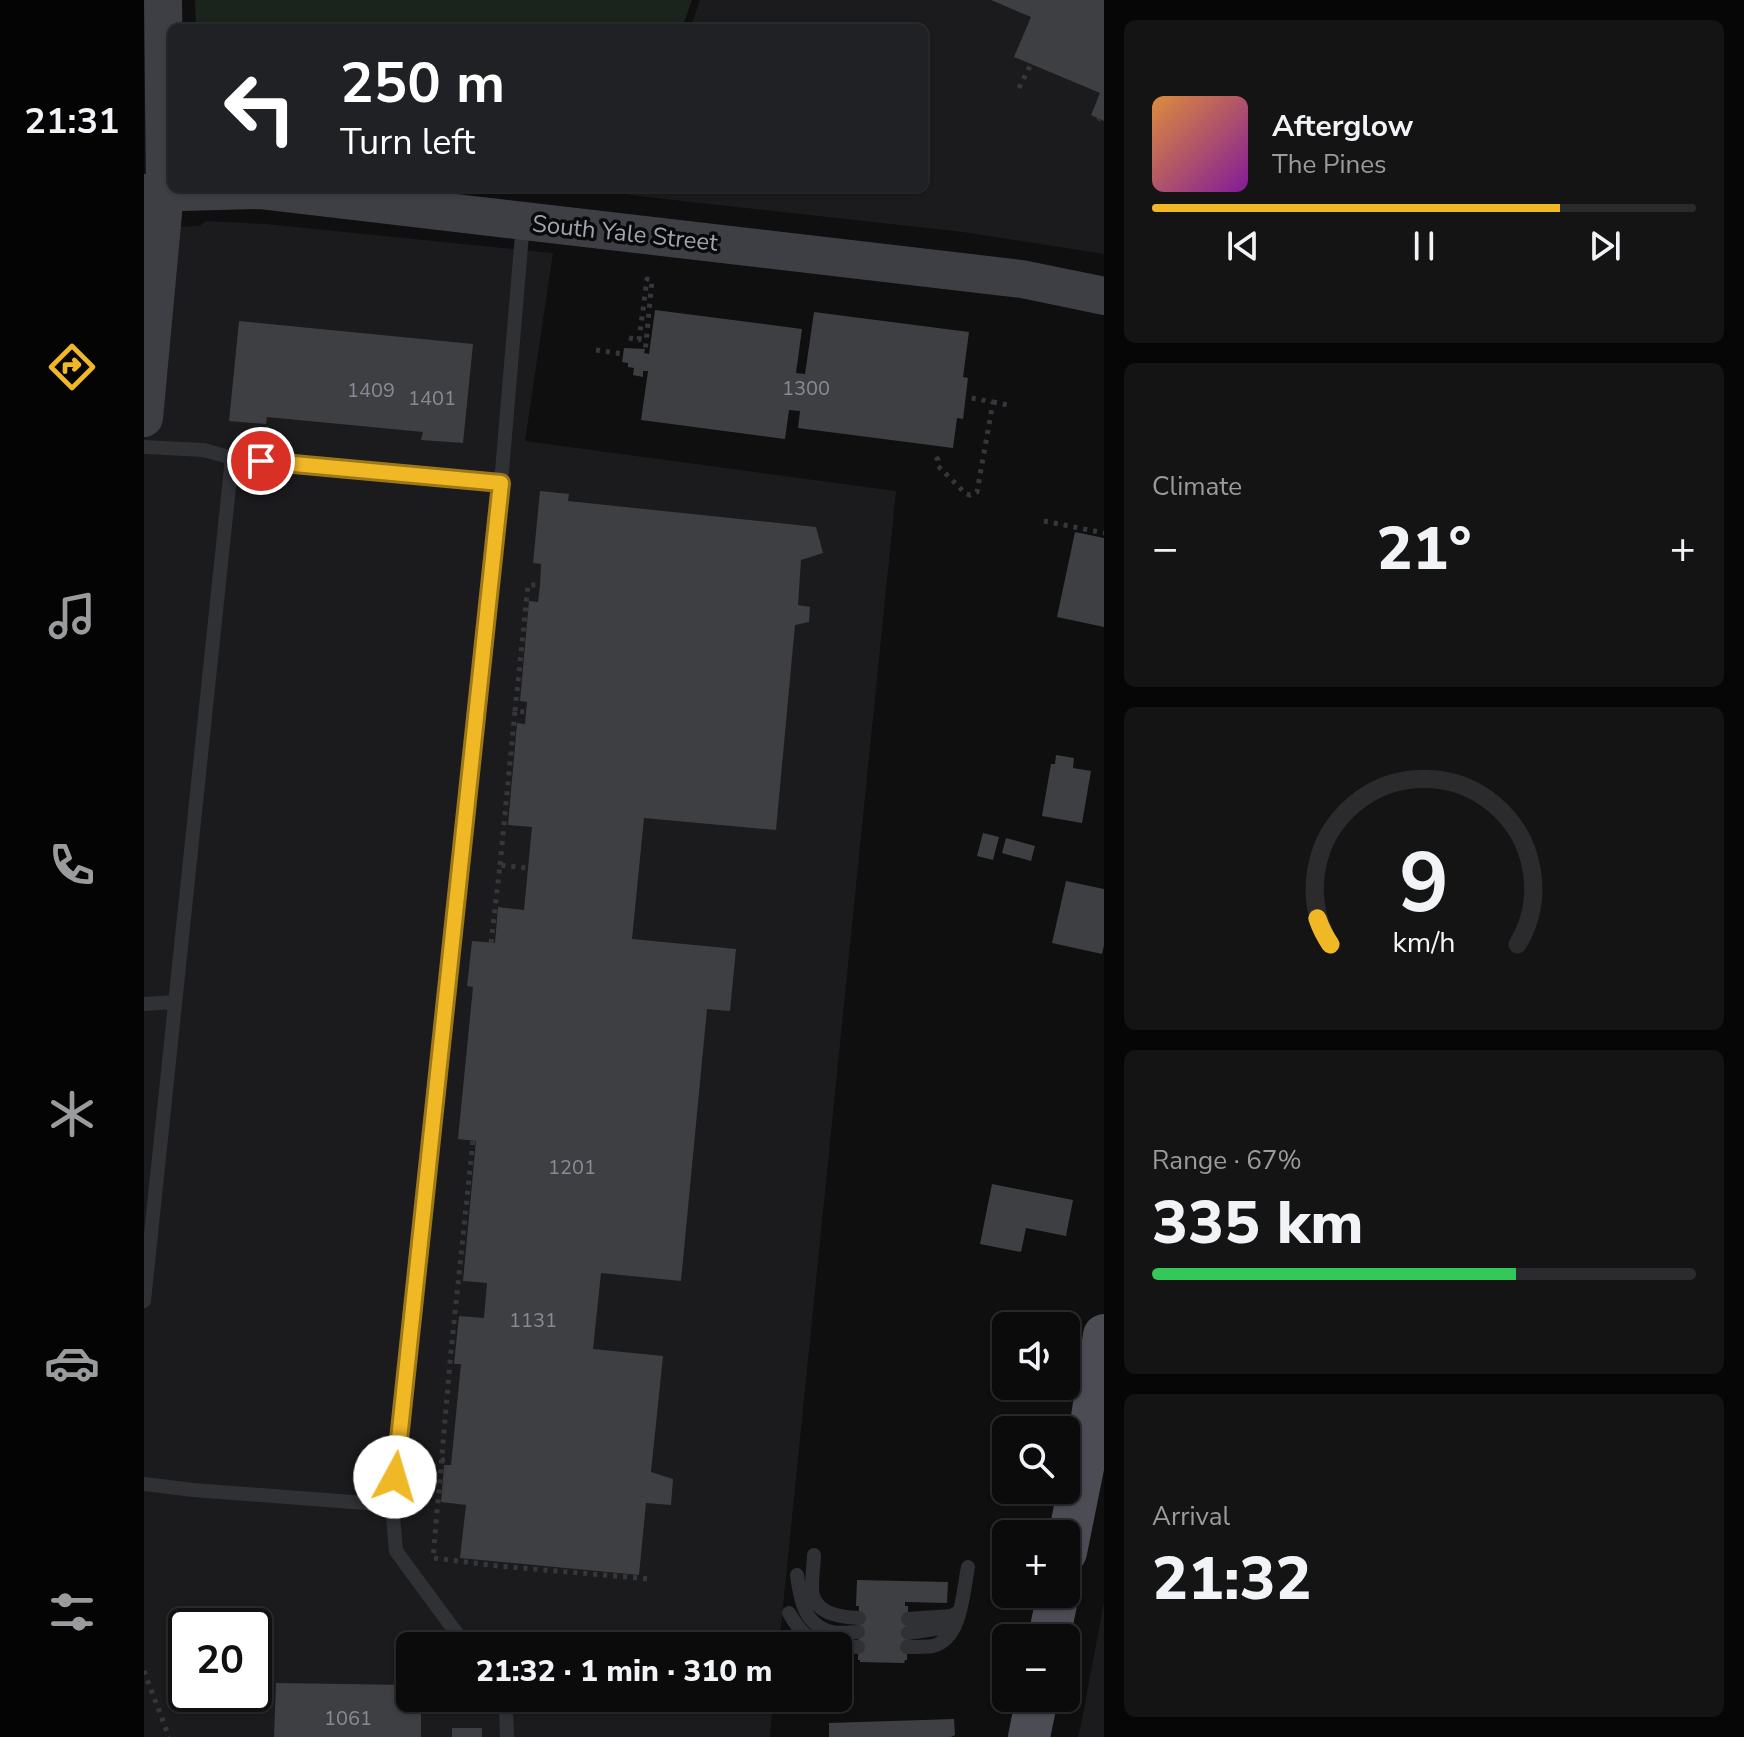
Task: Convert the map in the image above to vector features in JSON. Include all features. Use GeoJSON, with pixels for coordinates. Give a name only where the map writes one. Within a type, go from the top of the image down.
{"type":"FeatureCollection","features":[{"type":"Feature","properties":{"kind":"main road"},"geometry":{"type":"LineString","coordinates":[[1072,1520],[1089,1438],[1104,1335]]}},
{"type":"Feature","properties":{"kind":"main road"},"geometry":{"type":"LineString","coordinates":[[1029,1737],[1034,1712]]}},
{"type":"Feature","properties":{"kind":"street"},"geometry":{"type":"LineString","coordinates":[[144,418],[163,0]]}},
{"type":"Feature","properties":{"kind":"street","name":"South Yale Street"},"geometry":{"type":"LineString","coordinates":[[276,192],[1022,279],[1104,296]]}},
{"type":"Feature","properties":{"kind":"lane"},"geometry":{"type":"LineString","coordinates":[[456,1632],[396,1551],[392,1505],[501,483],[523,222]]}},
{"type":"Feature","properties":{"kind":"lane"},"geometry":{"type":"LineString","coordinates":[[144,447],[204,450],[232,458],[501,483]]}},
{"type":"Feature","properties":{"kind":"lane"},"geometry":{"type":"LineString","coordinates":[[144,1301],[232,458]]}},
{"type":"Feature","properties":{"kind":"lane"},"geometry":{"type":"LineString","coordinates":[[144,1004],[175,1002]]}},
{"type":"Feature","properties":{"kind":"lane"},"geometry":{"type":"LineString","coordinates":[[144,1484],[392,1505]]}},
{"type":"Feature","properties":{"kind":"lane"},"geometry":{"type":"LineString","coordinates":[[814,1555],[813,1596],[822,1609],[858,1633]]}},
{"type":"Feature","properties":{"kind":"lane"},"geometry":{"type":"LineString","coordinates":[[957,1619],[951,1616],[908,1633],[935,1645],[949,1636],[957,1619],[968,1567]]}},
{"type":"Feature","properties":{"kind":"lane"},"geometry":{"type":"LineString","coordinates":[[797,1575],[805,1613],[831,1632],[858,1633]]}},
{"type":"Feature","properties":{"kind":"lane"},"geometry":{"type":"LineString","coordinates":[[789,1613],[802,1632]]}},
{"type":"Feature","properties":{"kind":"lane"},"geometry":{"type":"LineString","coordinates":[[852,1637],[858,1633]]}},
{"type":"Feature","properties":{"kind":"lane"},"geometry":{"type":"LineString","coordinates":[[506,1712],[507,1737]]}},
{"type":"Feature","properties":{"kind":"path"},"geometry":{"type":"LineString","coordinates":[[1019,88],[1031,64]]}},
{"type":"Feature","properties":{"kind":"path"},"geometry":{"type":"LineString","coordinates":[[629,338],[639,340],[647,279],[652,281],[645,353]]}},
{"type":"Feature","properties":{"kind":"path"},"geometry":{"type":"LineString","coordinates":[[596,350],[623,354]]}},
{"type":"Feature","properties":{"kind":"path"},"geometry":{"type":"LineString","coordinates":[[966,397],[1008,405]]}},
{"type":"Feature","properties":{"kind":"path"},"geometry":{"type":"LineString","coordinates":[[936,457],[938,466],[966,494],[977,492],[993,402]]}},
{"type":"Feature","properties":{"kind":"path"},"geometry":{"type":"LineString","coordinates":[[1044,521],[1104,533]]}},
{"type":"Feature","properties":{"kind":"path"},"geometry":{"type":"LineString","coordinates":[[491,943],[528,585],[540,585]]}},
{"type":"Feature","properties":{"kind":"path"},"geometry":{"type":"LineString","coordinates":[[515,711],[526,712]]}},
{"type":"Feature","properties":{"kind":"path"},"geometry":{"type":"LineString","coordinates":[[500,865],[527,868]]}},
{"type":"Feature","properties":{"kind":"path"},"geometry":{"type":"LineString","coordinates":[[473,1141],[433,1558],[650,1579]]}},
{"type":"Feature","properties":{"kind":"path"},"geometry":{"type":"LineString","coordinates":[[441,1460],[451,1460]]}},
{"type":"Feature","properties":{"kind":"path"},"geometry":{"type":"LineString","coordinates":[[144,1671],[169,1737]]}},
{"type":"Feature","properties":{"kind":"shaded area"},"geometry":{"type":"Polygon","coordinates":[[[195,0],[692,0],[683,24],[196,24],[195,0]]]}},
{"type":"Feature","properties":{"kind":"shaded area"},"geometry":{"type":"Polygon","coordinates":[[[700,0],[1104,0],[1104,254],[963,232],[629,195],[630,192],[928,192],[928,24],[691,24],[700,0]]]}},
{"type":"Feature","properties":{"kind":"shaded area"},"geometry":{"type":"Polygon","coordinates":[[[207,221],[266,224],[553,253],[525,441],[896,491],[780,1632],[396,1632],[396,1712],[772,1712],[770,1737],[144,1737],[144,229],[199,226],[207,221]]]}},
{"type":"Feature","properties":{"kind":"shaded area"},"geometry":{"type":"Polygon","coordinates":[[[1104,1602],[1104,1737],[1078,1737],[1080,1730],[1104,1602]]]}},
{"type":"Feature","properties":{"kind":"building"},"geometry":{"type":"Polygon","coordinates":[[[991,0],[1104,0],[1104,121],[1091,115],[1100,93],[1014,57],[1031,17],[991,0]]]}},
{"type":"Feature","properties":{"kind":"building"},"geometry":{"type":"Polygon","coordinates":[[[655,310],[802,329],[796,373],[805,374],[814,312],[969,332],[963,377],[968,378],[963,419],[957,418],[953,448],[798,428],[800,411],[789,410],[785,439],[641,420],[648,371],[643,371],[643,377],[633,375],[634,368],[622,362],[624,348],[645,349],[644,353],[649,354],[655,310]]]}},
{"type":"Feature","properties":{"kind":"building"},"geometry":{"type":"Polygon","coordinates":[[[239,321],[473,344],[463,443],[421,440],[423,432],[267,417],[266,424],[229,421],[239,321]]]}},
{"type":"Feature","properties":{"kind":"building"},"geometry":{"type":"Polygon","coordinates":[[[540,491],[569,494],[568,501],[816,527],[823,553],[801,560],[798,605],[810,607],[809,622],[795,625],[776,830],[644,818],[632,939],[736,949],[730,1011],[707,1009],[681,1281],[601,1273],[593,1349],[663,1356],[651,1472],[673,1479],[671,1505],[646,1503],[639,1575],[460,1558],[466,1505],[441,1502],[444,1465],[451,1465],[461,1364],[454,1364],[459,1316],[484,1318],[487,1283],[463,1281],[476,1141],[458,1139],[473,987],[467,986],[472,941],[495,943],[498,907],[524,910],[532,827],[508,825],[517,723],[525,724],[527,702],[520,701],[529,601],[538,602],[540,585],[541,564],[533,563],[540,491]]]}},
{"type":"Feature","properties":{"kind":"building"},"geometry":{"type":"Polygon","coordinates":[[[1075,532],[1104,538],[1104,627],[1057,617],[1075,532]]]}},
{"type":"Feature","properties":{"kind":"building"},"geometry":{"type":"Polygon","coordinates":[[[1056,755],[1074,758],[1073,768],[1091,771],[1082,823],[1042,816],[1051,764],[1055,764],[1056,755]]]}},
{"type":"Feature","properties":{"kind":"building"},"geometry":{"type":"Polygon","coordinates":[[[983,833],[999,837],[993,860],[977,856],[983,833]]]}},
{"type":"Feature","properties":{"kind":"building"},"geometry":{"type":"Polygon","coordinates":[[[1006,838],[1035,846],[1031,861],[1002,853],[1006,838]]]}},
{"type":"Feature","properties":{"kind":"building"},"geometry":{"type":"Polygon","coordinates":[[[1066,881],[1104,889],[1102,954],[1052,943],[1066,881]]]}},
{"type":"Feature","properties":{"kind":"building"},"geometry":{"type":"Polygon","coordinates":[[[992,1184],[1073,1200],[1066,1236],[1026,1228],[1021,1252],[980,1244],[992,1184]]]}},
{"type":"Feature","properties":{"kind":"building"},"geometry":{"type":"Polygon","coordinates":[[[857,1580],[948,1582],[947,1603],[905,1602],[908,1606],[907,1660],[904,1663],[858,1660],[857,1580]]]}},
{"type":"Feature","properties":{"kind":"building"},"geometry":{"type":"Polygon","coordinates":[[[276,1683],[396,1685],[396,1712],[421,1712],[421,1737],[274,1737],[276,1683]]]}},
{"type":"Feature","properties":{"kind":"building"},"geometry":{"type":"Polygon","coordinates":[[[954,1719],[955,1735],[951,1737],[829,1737],[829,1723],[954,1719]]]}},
{"type":"Feature","properties":{"kind":"building"},"geometry":{"type":"Polygon","coordinates":[[[452,1728],[482,1728],[482,1737],[452,1737],[452,1728]]]}},
{"type":"Feature","properties":{"kind":"route"},"geometry":{"type":"LineString","coordinates":[[261,461],[501,483],[395,1477]]}}]}
